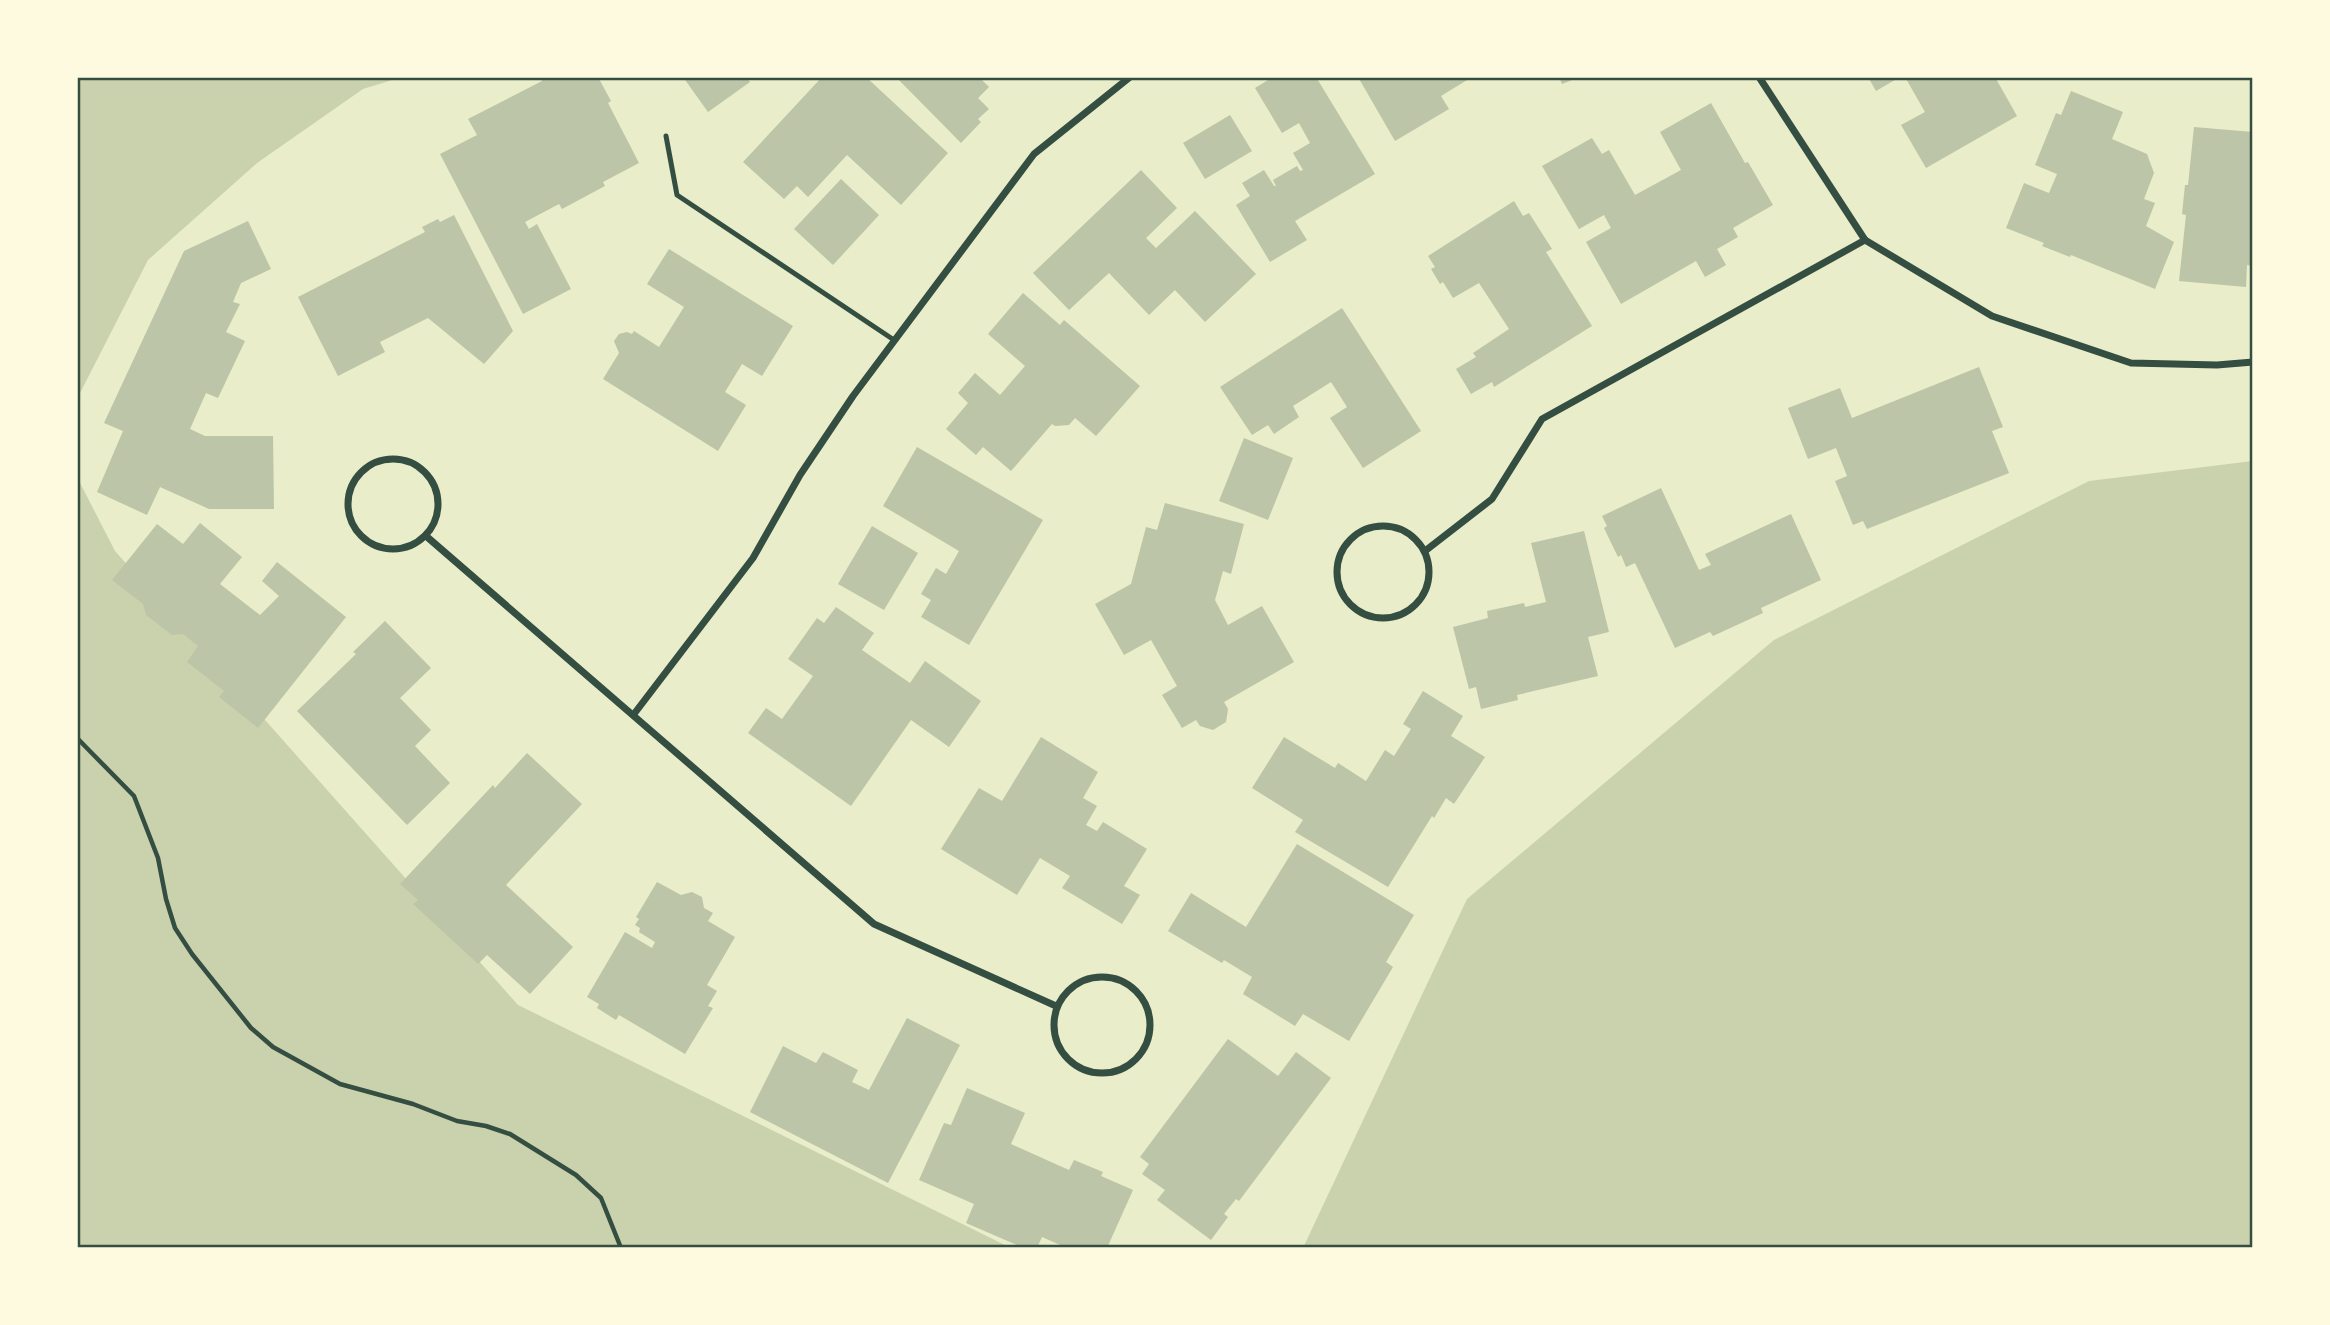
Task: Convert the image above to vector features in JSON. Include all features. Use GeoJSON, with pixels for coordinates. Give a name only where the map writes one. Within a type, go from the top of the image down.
{"type":"FeatureCollection","features":[{"type":"Feature","properties":{"kind":"street"},"geometry":{"type":"LineString","coordinates":[[634,714],[753,558],[800,475],[853,396],[1034,155],[1130,77]]}},
{"type":"Feature","properties":{"kind":"street"},"geometry":{"type":"LineString","coordinates":[[1759,77],[1865,240],[1992,316],[2131,362],[2217,365],[2253,362]]}},
{"type":"Feature","properties":{"kind":"street"},"geometry":{"type":"LineString","coordinates":[[1425,551],[1492,499],[1542,419],[1865,240]]}},
{"type":"Feature","properties":{"kind":"street"},"geometry":{"type":"LineString","coordinates":[[392,458],[410,462],[425,471],[435,485],[439,503],[436,521],[426,536],[411,546],[394,550],[376,547],[361,537],[351,522],[347,505],[350,487],[360,472],[374,462],[392,458]]}},
{"type":"Feature","properties":{"kind":"street"},"geometry":{"type":"LineString","coordinates":[[1380,526],[1398,528],[1413,537],[1425,551],[1429,569],[1427,586],[1418,602],[1404,613],[1386,618],[1368,615],[1352,607],[1341,592],[1336,575],[1339,557],[1348,541],[1362,530],[1380,526]]}},
{"type":"Feature","properties":{"kind":"street"},"geometry":{"type":"LineString","coordinates":[[426,536],[874,924],[1056,1006]]}},
{"type":"Feature","properties":{"kind":"street"},"geometry":{"type":"LineString","coordinates":[[1101,976],[1120,979],[1136,990],[1146,1006],[1150,1024],[1147,1043],[1136,1059],[1120,1069],[1102,1073],[1083,1069],[1067,1059],[1057,1043],[1053,1025],[1056,1006],[1067,990],[1083,980],[1101,976]]}},
{"type":"Feature","properties":{"kind":"lane"},"geometry":{"type":"LineString","coordinates":[[666,136],[677,195],[894,340]]}},
{"type":"Feature","properties":{"kind":"path"},"geometry":{"type":"LineString","coordinates":[[77,738],[134,796],[158,858],[175,929],[191,954],[251,1028],[273,1047],[340,1084],[413,1104],[457,1121],[510,1134],[576,1175],[601,1198],[621,1248]]}},
{"type":"Feature","properties":{"kind":"green space"},"geometry":{"type":"Polygon","coordinates":[[[77,77],[402,77],[363,89],[257,163],[148,260],[77,399],[77,77]]]}},
{"type":"Feature","properties":{"kind":"green space"},"geometry":{"type":"Polygon","coordinates":[[[2253,461],[2253,1248],[1303,1248],[1467,899],[1774,640],[2089,481],[2253,461]]]}},
{"type":"Feature","properties":{"kind":"green space"},"geometry":{"type":"Polygon","coordinates":[[[77,477],[115,551],[518,1005],[1011,1248],[77,1248],[77,477]]]}},
{"type":"Feature","properties":{"kind":"building"},"geometry":{"type":"Polygon","coordinates":[[[540,77],[598,77],[611,101],[608,103],[639,163],[603,182],[605,186],[562,209],[559,204],[525,222],[529,229],[537,224],[571,289],[523,314],[440,154],[477,135],[468,119],[542,81],[540,77]]]}},
{"type":"Feature","properties":{"kind":"building"},"geometry":{"type":"Polygon","coordinates":[[[683,77],[746,77],[750,82],[708,112],[683,77]]]}},
{"type":"Feature","properties":{"kind":"building"},"geometry":{"type":"Polygon","coordinates":[[[822,77],[866,77],[948,153],[901,205],[847,155],[808,197],[797,186],[784,199],[743,162],[822,77]]]}},
{"type":"Feature","properties":{"kind":"building"},"geometry":{"type":"Polygon","coordinates":[[[896,77],[979,77],[989,87],[978,98],[989,109],[978,119],[981,122],[961,143],[896,77]]]}},
{"type":"Feature","properties":{"kind":"building"},"geometry":{"type":"Polygon","coordinates":[[[1273,77],[1316,77],[1375,174],[1295,221],[1307,240],[1270,262],[1236,205],[1250,196],[1242,183],[1264,170],[1276,186],[1273,180],[1297,166],[1300,171],[1303,170],[1293,153],[1310,143],[1299,123],[1282,133],[1255,88],[1273,77]]]}},
{"type":"Feature","properties":{"kind":"building"},"geometry":{"type":"Polygon","coordinates":[[[1358,77],[1472,77],[1441,96],[1449,109],[1395,141],[1358,77]]]}},
{"type":"Feature","properties":{"kind":"building"},"geometry":{"type":"Polygon","coordinates":[[[1559,77],[1580,77],[1562,84],[1559,77]]]}},
{"type":"Feature","properties":{"kind":"building"},"geometry":{"type":"Polygon","coordinates":[[[1868,77],[1900,77],[1876,91],[1868,77]]]}},
{"type":"Feature","properties":{"kind":"building"},"geometry":{"type":"Polygon","coordinates":[[[1905,77],[1995,77],[2017,116],[1926,168],[1901,125],[1925,112],[1905,77]]]}},
{"type":"Feature","properties":{"kind":"building"},"geometry":{"type":"Polygon","coordinates":[[[2071,91],[2123,112],[2112,139],[2147,154],[2154,173],[2144,199],[2155,203],[2146,226],[2174,242],[2155,289],[2042,246],[2044,243],[2006,228],[2024,183],[2049,193],[2057,174],[2035,165],[2056,113],[2061,115],[2071,91]]]}},
{"type":"Feature","properties":{"kind":"building"},"geometry":{"type":"Polygon","coordinates":[[[1711,103],[1745,163],[1748,162],[1773,205],[1733,228],[1738,237],[1717,249],[1726,265],[1705,277],[1696,261],[1621,304],[1586,242],[1611,228],[1604,215],[1579,229],[1542,166],[1592,138],[1602,154],[1609,150],[1635,195],[1681,170],[1660,132],[1711,103]]]}},
{"type":"Feature","properties":{"kind":"building"},"geometry":{"type":"Polygon","coordinates":[[[1230,115],[1252,151],[1205,179],[1183,143],[1230,115]]]}},
{"type":"Feature","properties":{"kind":"building"},"geometry":{"type":"Polygon","coordinates":[[[2194,127],[2253,132],[2253,266],[2247,265],[2246,287],[2179,281],[2186,215],[2182,214],[2194,127]]]}},
{"type":"Feature","properties":{"kind":"building"},"geometry":{"type":"Polygon","coordinates":[[[1141,170],[1177,208],[1146,238],[1156,248],[1195,211],[1256,274],[1205,322],[1175,290],[1149,315],[1109,273],[1069,310],[1033,273],[1141,170]]]}},
{"type":"Feature","properties":{"kind":"building"},"geometry":{"type":"Polygon","coordinates":[[[841,179],[879,215],[833,265],[794,229],[841,179]]]}},
{"type":"Feature","properties":{"kind":"building"},"geometry":{"type":"Polygon","coordinates":[[[1514,201],[1523,216],[1529,213],[1552,249],[1546,252],[1592,326],[1494,387],[1492,382],[1471,394],[1456,369],[1476,357],[1473,353],[1509,329],[1479,283],[1453,298],[1431,269],[1435,267],[1428,256],[1514,201]]]}},
{"type":"Feature","properties":{"kind":"building"},"geometry":{"type":"Polygon","coordinates":[[[454,215],[513,331],[484,364],[428,318],[380,342],[385,352],[338,376],[298,297],[425,232],[422,227],[454,215]]]}},
{"type":"Feature","properties":{"kind":"building"},"geometry":{"type":"Polygon","coordinates":[[[248,221],[271,269],[241,283],[233,302],[240,304],[226,332],[245,341],[218,398],[206,393],[190,429],[205,436],[273,436],[274,509],[209,509],[160,487],[147,515],[97,492],[123,431],[104,423],[184,251],[248,221]]]}},
{"type":"Feature","properties":{"kind":"building"},"geometry":{"type":"Polygon","coordinates":[[[669,249],[793,326],[762,376],[742,364],[725,392],[746,405],[718,451],[603,379],[619,353],[614,341],[619,334],[632,334],[634,331],[659,347],[684,307],[647,284],[669,249]]]}},
{"type":"Feature","properties":{"kind":"building"},"geometry":{"type":"Polygon","coordinates":[[[1023,293],[1060,325],[1064,320],[1140,386],[1096,436],[1075,418],[1069,425],[1052,424],[1011,471],[983,447],[976,455],[946,429],[968,403],[958,393],[975,373],[1000,395],[1025,366],[988,334],[1023,293]]]}},
{"type":"Feature","properties":{"kind":"building"},"geometry":{"type":"Polygon","coordinates":[[[1342,308],[1421,431],[1363,468],[1330,418],[1347,407],[1331,382],[1293,406],[1299,417],[1274,434],[1268,425],[1252,435],[1220,387],[1342,308]]]}},
{"type":"Feature","properties":{"kind":"building"},"geometry":{"type":"Polygon","coordinates":[[[1979,367],[2003,427],[1992,431],[2009,473],[1867,529],[1863,521],[1853,525],[1835,481],[1847,476],[1836,448],[1808,459],[1788,408],[1840,388],[1852,418],[1979,367]]]}},
{"type":"Feature","properties":{"kind":"building"},"geometry":{"type":"Polygon","coordinates":[[[1244,438],[1293,458],[1268,520],[1219,501],[1244,438]]]}},
{"type":"Feature","properties":{"kind":"building"},"geometry":{"type":"Polygon","coordinates":[[[917,447],[1043,520],[969,645],[921,617],[931,600],[921,594],[936,568],[946,574],[959,551],[883,506],[917,447]]]}},
{"type":"Feature","properties":{"kind":"building"},"geometry":{"type":"Polygon","coordinates":[[[1661,488],[1699,570],[1711,565],[1705,554],[1791,514],[1821,580],[1761,608],[1763,613],[1713,636],[1710,632],[1675,648],[1635,563],[1626,567],[1621,555],[1618,557],[1604,528],[1607,526],[1602,516],[1661,488]]]}},
{"type":"Feature","properties":{"kind":"building"},"geometry":{"type":"Polygon","coordinates":[[[1165,503],[1244,524],[1231,574],[1223,571],[1215,600],[1228,625],[1262,606],[1294,662],[1224,702],[1228,709],[1226,722],[1213,730],[1200,726],[1196,720],[1182,728],[1162,695],[1177,686],[1151,640],[1124,655],[1095,604],[1131,584],[1146,527],[1157,530],[1165,503]]]}},
{"type":"Feature","properties":{"kind":"building"},"geometry":{"type":"Polygon","coordinates":[[[200,523],[242,557],[220,584],[260,615],[279,596],[262,581],[277,562],[346,617],[258,728],[219,697],[224,691],[187,662],[198,646],[183,634],[172,635],[146,615],[143,604],[112,580],[157,524],[183,544],[200,523]]]}},
{"type":"Feature","properties":{"kind":"building"},"geometry":{"type":"Polygon","coordinates":[[[872,526],[918,553],[884,610],[838,584],[872,526]]]}},
{"type":"Feature","properties":{"kind":"building"},"geometry":{"type":"Polygon","coordinates":[[[1584,531],[1609,632],[1588,637],[1598,676],[1517,695],[1518,700],[1481,709],[1476,687],[1469,689],[1453,627],[1488,618],[1487,611],[1524,603],[1525,607],[1546,602],[1531,543],[1584,531]]]}},
{"type":"Feature","properties":{"kind":"building"},"geometry":{"type":"Polygon","coordinates":[[[836,607],[874,633],[862,650],[910,683],[925,661],[981,701],[949,747],[911,720],[851,806],[748,733],[766,708],[782,719],[813,676],[788,659],[817,618],[824,623],[836,607]]]}},
{"type":"Feature","properties":{"kind":"building"},"geometry":{"type":"Polygon","coordinates":[[[385,621],[431,668],[400,698],[431,730],[415,746],[450,783],[407,825],[297,711],[356,654],[353,652],[385,621]]]}},
{"type":"Feature","properties":{"kind":"building"},"geometry":{"type":"Polygon","coordinates":[[[1423,691],[1463,716],[1451,736],[1485,757],[1454,804],[1446,798],[1434,818],[1432,816],[1388,887],[1295,832],[1303,820],[1252,788],[1284,737],[1335,768],[1338,763],[1366,781],[1385,750],[1394,756],[1411,729],[1403,724],[1423,691]]]}},
{"type":"Feature","properties":{"kind":"building"},"geometry":{"type":"Polygon","coordinates":[[[1041,737],[1098,772],[1083,798],[1097,806],[1086,825],[1097,831],[1103,822],[1147,849],[1124,886],[1140,895],[1122,924],[1062,888],[1070,876],[1040,858],[1017,895],[941,849],[979,788],[1002,801],[1041,737]]]}},
{"type":"Feature","properties":{"kind":"building"},"geometry":{"type":"Polygon","coordinates":[[[527,753],[582,804],[506,885],[573,947],[530,994],[487,955],[478,964],[413,904],[418,900],[400,884],[493,785],[495,788],[527,753]]]}},
{"type":"Feature","properties":{"kind":"building"},"geometry":{"type":"Polygon","coordinates":[[[1297,844],[1414,915],[1386,962],[1393,967],[1349,1041],[1303,1014],[1295,1026],[1243,994],[1252,977],[1224,960],[1222,963],[1168,931],[1191,893],[1246,927],[1297,844]]]}},
{"type":"Feature","properties":{"kind":"building"},"geometry":{"type":"Polygon","coordinates":[[[657,882],[681,895],[692,892],[702,897],[704,908],[713,913],[708,921],[735,937],[707,985],[717,991],[708,1006],[713,1008],[685,1054],[619,1015],[616,1020],[597,1008],[599,1004],[587,997],[625,932],[652,948],[655,942],[639,932],[640,928],[635,925],[639,919],[636,917],[657,882]]]}},
{"type":"Feature","properties":{"kind":"building"},"geometry":{"type":"Polygon","coordinates":[[[907,1018],[960,1045],[888,1183],[750,1112],[783,1046],[816,1063],[823,1052],[858,1070],[852,1082],[869,1090],[907,1018]]]}},
{"type":"Feature","properties":{"kind":"building"},"geometry":{"type":"Polygon","coordinates":[[[1228,1039],[1278,1076],[1296,1052],[1331,1078],[1239,1201],[1236,1199],[1224,1214],[1228,1217],[1211,1240],[1157,1200],[1165,1190],[1142,1174],[1149,1164],[1140,1157],[1228,1039]]]}},
{"type":"Feature","properties":{"kind":"building"},"geometry":{"type":"Polygon","coordinates":[[[967,1088],[1025,1113],[1011,1144],[1069,1170],[1074,1160],[1103,1172],[1101,1176],[1133,1190],[1107,1248],[1067,1248],[1042,1237],[1037,1248],[1024,1248],[966,1223],[974,1204],[919,1180],[944,1123],[951,1125],[967,1088]]]}}]}
